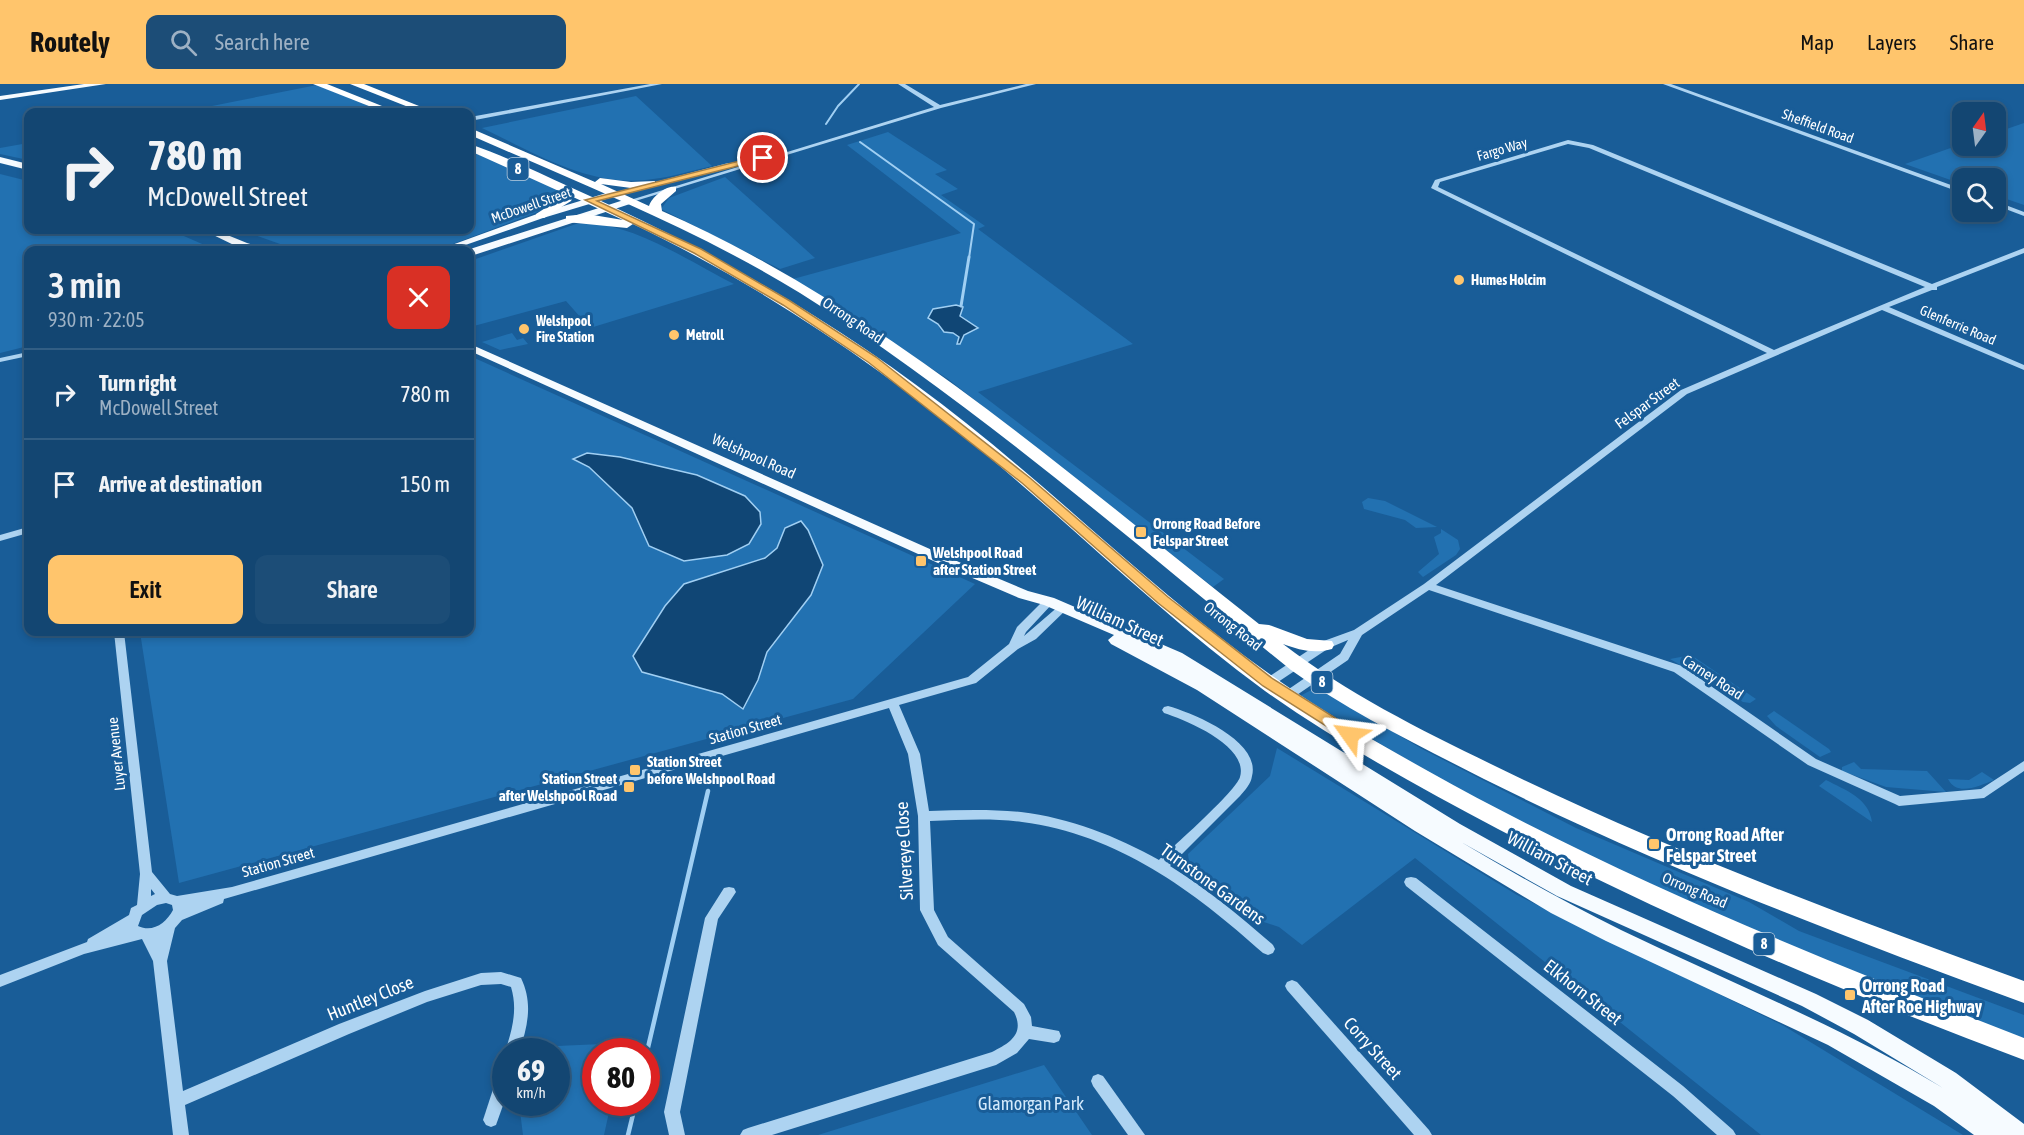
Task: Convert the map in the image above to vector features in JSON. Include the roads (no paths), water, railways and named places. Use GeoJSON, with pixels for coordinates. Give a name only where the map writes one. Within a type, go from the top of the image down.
{"type":"FeatureCollection","features":[{"type":"Feature","properties":{"kind":"highway"},"geometry":{"type":"LineString","coordinates":[[318,84],[381,108]]}},
{"type":"Feature","properties":{"kind":"highway"},"geometry":{"type":"LineString","coordinates":[[355,84],[418,108]]}},
{"type":"Feature","properties":{"kind":"highway","name":"Orrong Road"},"geometry":{"type":"LineString","coordinates":[[474,133],[630,201],[697,251],[786,303],[907,386],[1026,480],[1163,600],[1287,696],[1516,829],[1650,896],[1893,998],[2024,1049]]}},
{"type":"Feature","properties":{"kind":"highway","name":"Orrong Road"},"geometry":{"type":"LineString","coordinates":[[474,149],[607,208],[654,221],[751,260],[796,286],[943,383],[1306,671],[1425,739],[1572,813],[1745,887],[2024,992]]}},
{"type":"Feature","properties":{"kind":"highway"},"geometry":{"type":"LineString","coordinates":[[571,176],[632,185],[651,183]]}},
{"type":"Feature","properties":{"kind":"highway"},"geometry":{"type":"LineString","coordinates":[[570,219],[654,221],[655,203],[672,189]]}},
{"type":"Feature","properties":{"kind":"highway"},"geometry":{"type":"LineString","coordinates":[[540,216],[567,199],[567,190]]}},
{"type":"Feature","properties":{"kind":"highway"},"geometry":{"type":"LineString","coordinates":[[1227,610],[1282,638],[1305,645],[1325,645]]}},
{"type":"Feature","properties":{"kind":"main road"},"geometry":{"type":"LineString","coordinates":[[0,98],[102,84]]}},
{"type":"Feature","properties":{"kind":"main road"},"geometry":{"type":"LineString","coordinates":[[0,160],[24,166]]}},
{"type":"Feature","properties":{"kind":"main road","name":"McDowell Street"},"geometry":{"type":"LineString","coordinates":[[454,246],[540,216],[613,194]]}},
{"type":"Feature","properties":{"kind":"main road","name":"McDowell Street"},"geometry":{"type":"LineString","coordinates":[[474,252],[630,201]]}},
{"type":"Feature","properties":{"kind":"main road"},"geometry":{"type":"LineString","coordinates":[[216,234],[241,246]]}},
{"type":"Feature","properties":{"kind":"main road","name":"Welshpool Road"},"geometry":{"type":"LineString","coordinates":[[474,349],[1053,607]]}},
{"type":"Feature","properties":{"kind":"main road","name":"William Street"},"geometry":{"type":"LineString","coordinates":[[1053,607],[1177,672],[1556,906],[1618,939],[1858,1048],[1909,1077],[1992,1135]]}},
{"type":"Feature","properties":{"kind":"main road","name":"William Street"},"geometry":{"type":"LineString","coordinates":[[1053,607],[1176,657],[1454,829],[1564,891],[1627,921],[1809,1000],[1861,1027],[1949,1080],[2021,1135]]}},
{"type":"Feature","properties":{"kind":"street"},"geometry":{"type":"LineString","coordinates":[[624,84],[630,89]]}},
{"type":"Feature","properties":{"kind":"street"},"geometry":{"type":"LineString","coordinates":[[474,118],[659,84]]}},
{"type":"Feature","properties":{"kind":"street"},"geometry":{"type":"LineString","coordinates":[[901,84],[939,107]]}},
{"type":"Feature","properties":{"kind":"street","name":"McDowell Street"},"geometry":{"type":"LineString","coordinates":[[630,201],[939,107],[1033,84]]}},
{"type":"Feature","properties":{"kind":"street","name":"Sheffield Road"},"geometry":{"type":"LineString","coordinates":[[1666,84],[1952,187]]}},
{"type":"Feature","properties":{"kind":"street"},"geometry":{"type":"LineString","coordinates":[[474,122],[491,116]]}},
{"type":"Feature","properties":{"kind":"street","name":"Fargo Way"},"geometry":{"type":"LineString","coordinates":[[1775,354],[1434,188],[1437,181],[1568,142],[1591,146],[1934,288]]}},
{"type":"Feature","properties":{"kind":"street","name":"McDowell Street"},"geometry":{"type":"LineString","coordinates":[[613,194],[651,183],[805,148]]}},
{"type":"Feature","properties":{"kind":"street"},"geometry":{"type":"LineString","coordinates":[[2006,207],[2024,214]]}},
{"type":"Feature","properties":{"kind":"street","name":"Felspar Street"},"geometry":{"type":"LineString","coordinates":[[1287,696],[1325,645],[1358,633],[1428,586],[1684,392],[1882,307],[2024,250]]}},
{"type":"Feature","properties":{"kind":"street","name":"Glenferrie Road"},"geometry":{"type":"LineString","coordinates":[[1882,307],[2024,368]]}},
{"type":"Feature","properties":{"kind":"street"},"geometry":{"type":"LineString","coordinates":[[0,360],[24,355]]}},
{"type":"Feature","properties":{"kind":"street"},"geometry":{"type":"LineString","coordinates":[[0,538],[24,531]]}},
{"type":"Feature","properties":{"kind":"street","name":"Carney Road"},"geometry":{"type":"LineString","coordinates":[[1428,586],[1678,669],[1812,762],[1899,801],[1984,793],[2024,765]]}},
{"type":"Feature","properties":{"kind":"street","name":"Station Street"},"geometry":{"type":"LineString","coordinates":[[143,906],[171,899],[232,892],[972,680],[1014,646],[1032,636],[1053,607]]}},
{"type":"Feature","properties":{"kind":"street","name":"Station Street"},"geometry":{"type":"LineString","coordinates":[[1014,646],[1021,630],[1053,607]]}},
{"type":"Feature","properties":{"kind":"street","name":"Felspar Street"},"geometry":{"type":"LineString","coordinates":[[1268,683],[1344,657],[1358,633]]}},
{"type":"Feature","properties":{"kind":"street","name":"Luyer Avenue"},"geometry":{"type":"LineString","coordinates":[[119,636],[146,874],[143,906]]}},
{"type":"Feature","properties":{"kind":"street","name":"Silvereye Close"},"geometry":{"type":"LineString","coordinates":[[893,704],[914,754],[924,816],[927,910],[943,940],[1019,1008],[1027,1020],[1026,1032]]}},
{"type":"Feature","properties":{"kind":"street"},"geometry":{"type":"LineString","coordinates":[[1161,866],[1236,793],[1244,783],[1248,771],[1246,760],[1238,750],[1216,733],[1198,720],[1168,710]]}},
{"type":"Feature","properties":{"kind":"street","name":"Turnstone Gardens"},"geometry":{"type":"LineString","coordinates":[[924,816],[1002,816],[1035,819],[1095,834],[1161,866],[1237,920],[1268,949]]}},
{"type":"Feature","properties":{"kind":"street"},"geometry":{"type":"LineString","coordinates":[[146,874],[180,910],[173,921],[160,961],[181,1135]]}},
{"type":"Feature","properties":{"kind":"street","name":"Elkhorn Street"},"geometry":{"type":"LineString","coordinates":[[1410,882],[1678,1092],[1728,1135]]}},
{"type":"Feature","properties":{"kind":"street","name":"Station Street"},"geometry":{"type":"LineString","coordinates":[[142,934],[232,892]]}},
{"type":"Feature","properties":{"kind":"street"},"geometry":{"type":"LineString","coordinates":[[676,1135],[672,1112],[712,918],[729,892]]}},
{"type":"Feature","properties":{"kind":"street"},"geometry":{"type":"LineString","coordinates":[[82,950],[132,919],[143,906]]}},
{"type":"Feature","properties":{"kind":"street"},"geometry":{"type":"LineString","coordinates":[[132,919],[131,928],[142,934],[160,961]]}},
{"type":"Feature","properties":{"kind":"street"},"geometry":{"type":"LineString","coordinates":[[0,981],[82,950],[142,934]]}},
{"type":"Feature","properties":{"kind":"street","name":"Huntley Close"},"geometry":{"type":"LineString","coordinates":[[177,1101],[344,1029],[481,979],[501,978],[516,982],[523,1000],[522,1021],[517,1038]]}},
{"type":"Feature","properties":{"kind":"street","name":"Corry Street"},"geometry":{"type":"LineString","coordinates":[[1292,986],[1424,1135]]}},
{"type":"Feature","properties":{"kind":"street"},"geometry":{"type":"LineString","coordinates":[[748,1135],[996,1058],[1009,1051],[1026,1032],[1054,1036]]}},
{"type":"Feature","properties":{"kind":"street"},"geometry":{"type":"LineString","coordinates":[[1098,1081],[1137,1135]]}},
{"type":"Feature","properties":{"kind":"street"},"geometry":{"type":"LineString","coordinates":[[491,1120],[492,1116]]}},
{"type":"Feature","properties":{"kind":"waterway"},"geometry":{"type":"LineString","coordinates":[[826,124],[838,106],[859,84]]}},
{"type":"Feature","properties":{"kind":"waterway"},"geometry":{"type":"LineString","coordinates":[[860,142],[974,224],[969,258]]}},
{"type":"Feature","properties":{"kind":"waterway"},"geometry":{"type":"LineString","coordinates":[[961,306],[969,257]]}},
{"type":"Feature","properties":{"kind":"waterway"},"geometry":{"type":"LineString","coordinates":[[650,1038],[708,791]]}},
{"type":"Feature","properties":{"kind":"waterway"},"geometry":{"type":"LineString","coordinates":[[628,1135],[633,1116]]}},
{"type":"Feature","properties":{"kind":"place","name":"Humes Holcim"},"geometry":{"type":"Point","coordinates":[1459,280]}},
{"type":"Feature","properties":{"kind":"place","name":"Welshpool Fire Station"},"geometry":{"type":"Point","coordinates":[524,329]}},
{"type":"Feature","properties":{"kind":"place","name":"Metroll"},"geometry":{"type":"Point","coordinates":[674,335]}},
{"type":"Feature","properties":{"kind":"place","name":"Orrong Road Before Felspar Street"},"geometry":{"type":"Point","coordinates":[1141,532]}},
{"type":"Feature","properties":{"kind":"place","name":"Welshpool Road after Station Street"},"geometry":{"type":"Point","coordinates":[921,561]}},
{"type":"Feature","properties":{"kind":"place","name":"Station Street before Welshpool Road"},"geometry":{"type":"Point","coordinates":[635,770]}},
{"type":"Feature","properties":{"kind":"place","name":"Station Street after Welshpool Road"},"geometry":{"type":"Point","coordinates":[629,787]}},
{"type":"Feature","properties":{"kind":"place","name":"Orrong Road After Felspar Street"},"geometry":{"type":"Point","coordinates":[1654,844]}},
{"type":"Feature","properties":{"kind":"place","name":"Orrong Road After Roe Highway"},"geometry":{"type":"Point","coordinates":[1850,995]}},
{"type":"Feature","properties":{"kind":"park label","name":"Glamorgan Park"},"geometry":{"type":"Point","coordinates":[1031,1103]}}]}
